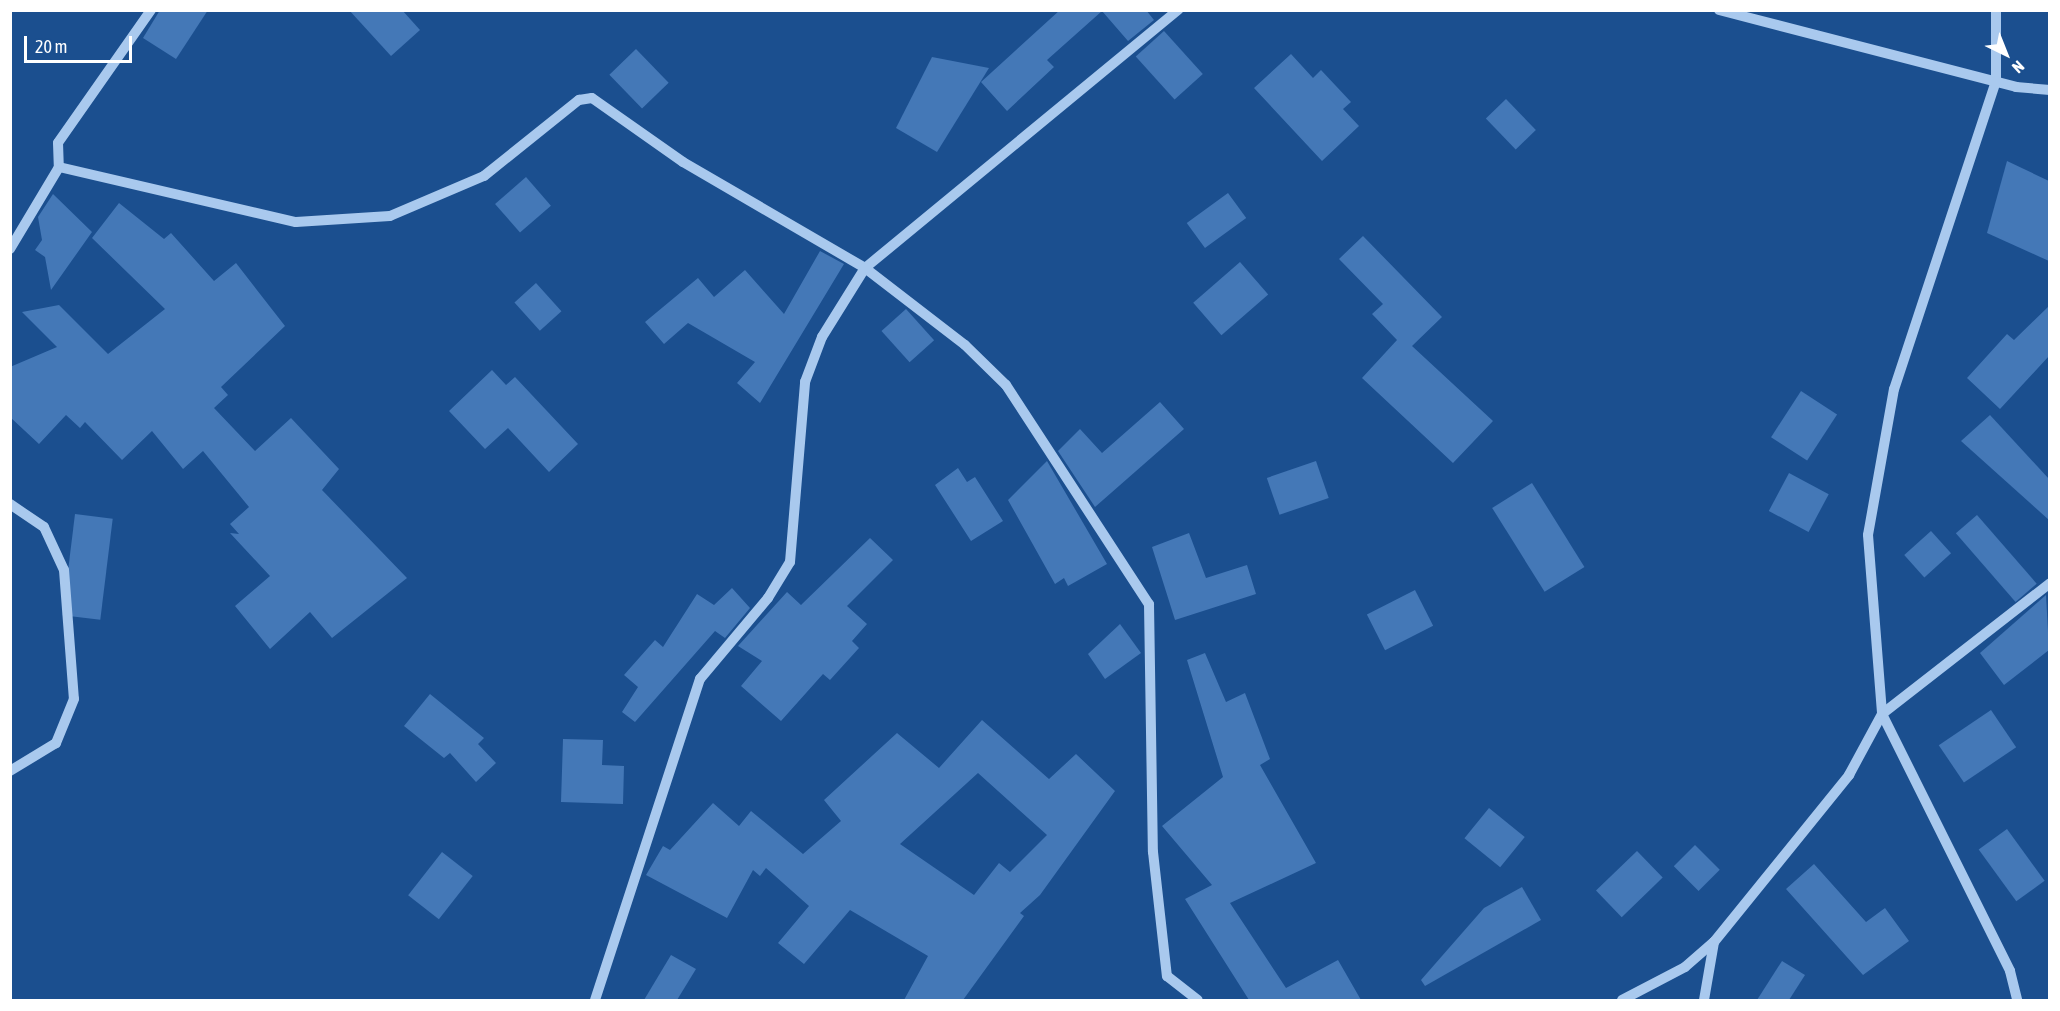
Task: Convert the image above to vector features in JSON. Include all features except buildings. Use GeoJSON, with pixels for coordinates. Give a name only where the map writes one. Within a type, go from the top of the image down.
{"type":"FeatureCollection","features":[{"type":"Feature","properties":{"kind":"street"},"geometry":{"type":"LineString","coordinates":[[10,249],[59,167],[58,143],[151,10]]}},
{"type":"Feature","properties":{"kind":"street"},"geometry":{"type":"LineString","coordinates":[[595,1000],[700,680],[768,598],[790,562],[805,382],[822,337],[866,268],[1178,10]]}},
{"type":"Feature","properties":{"kind":"street"},"geometry":{"type":"LineString","coordinates":[[1719,10],[1996,81],[2049,90]]}},
{"type":"Feature","properties":{"kind":"street"},"geometry":{"type":"LineString","coordinates":[[1996,10],[1996,81],[1894,389],[1876,467],[1868,535],[1882,714],[2010,971],[2017,1000]]}},
{"type":"Feature","properties":{"kind":"street"},"geometry":{"type":"LineString","coordinates":[[59,167],[296,222],[390,216],[484,176],[579,100],[592,98],[683,162],[866,268],[965,345],[1006,385],[1149,604],[1153,852],[1167,976],[1198,1000]]}},
{"type":"Feature","properties":{"kind":"street"},"geometry":{"type":"LineString","coordinates":[[10,504],[44,527],[64,570],[74,699],[56,743],[10,771]]}},
{"type":"Feature","properties":{"kind":"street"},"geometry":{"type":"LineString","coordinates":[[1622,1000],[1685,967],[1714,942],[1849,775],[1882,714],[2049,583]]}},
{"type":"Feature","properties":{"kind":"street"},"geometry":{"type":"LineString","coordinates":[[1704,1000],[1714,942]]}}]}
